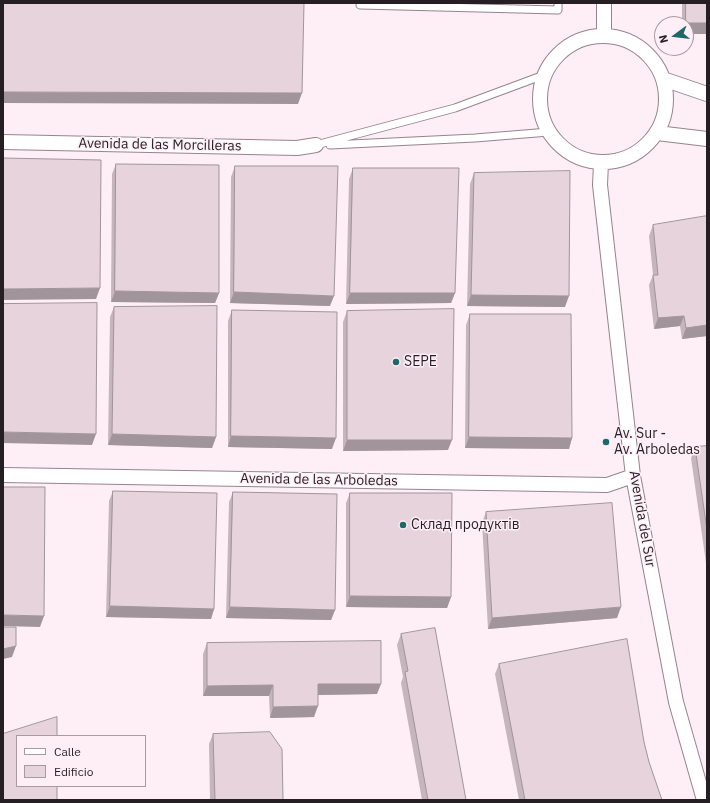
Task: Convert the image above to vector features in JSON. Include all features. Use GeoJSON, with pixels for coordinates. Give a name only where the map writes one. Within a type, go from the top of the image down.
{"type":"FeatureCollection","features":[{"type":"Feature","properties":{"kind":"street"},"geometry":{"type":"LineString","coordinates":[[604,3],[604,35]]}},
{"type":"Feature","properties":{"kind":"street"},"geometry":{"type":"LineString","coordinates":[[604,35],[623,38],[641,47],[654,62],[663,79],[667,98],[664,116],[657,133],[642,149],[623,160],[601,163],[580,159],[562,148],[548,132],[541,112],[539,93],[544,75],[554,58],[568,45],[585,37],[604,35]]}},
{"type":"Feature","properties":{"kind":"street"},"geometry":{"type":"LineString","coordinates":[[663,79],[707,94]]}},
{"type":"Feature","properties":{"kind":"street"},"geometry":{"type":"LineString","coordinates":[[657,133],[707,139]]}},
{"type":"Feature","properties":{"kind":"street","name":"Avenida de las Morcilleras"},"geometry":{"type":"LineString","coordinates":[[3,142],[297,148],[316,145]]}},
{"type":"Feature","properties":{"kind":"street","name":"Avenida del Sur"},"geometry":{"type":"LineString","coordinates":[[601,163],[600,185],[633,476],[676,702],[704,800]]}},
{"type":"Feature","properties":{"kind":"street","name":"Avenida de las Arboledas"},"geometry":{"type":"LineString","coordinates":[[3,476],[607,485],[633,476]]}},
{"type":"Feature","properties":{"kind":"lane"},"geometry":{"type":"LineString","coordinates":[[360,5],[558,10],[558,3]]}},
{"type":"Feature","properties":{"kind":"lane"},"geometry":{"type":"LineString","coordinates":[[316,145],[455,108],[544,75]]}},
{"type":"Feature","properties":{"kind":"lane"},"geometry":{"type":"LineString","coordinates":[[316,145],[475,138],[548,132]]}},
{"type":"Feature","properties":{"kind":"building"},"geometry":{"type":"Polygon","coordinates":[[[3,3],[304,3],[302,93],[3,92],[3,3]]]}},
{"type":"Feature","properties":{"kind":"building"},"geometry":{"type":"Polygon","coordinates":[[[686,3],[707,3],[707,23],[694,23],[694,16],[686,16],[686,3]]]}},
{"type":"Feature","properties":{"kind":"building"},"geometry":{"type":"Polygon","coordinates":[[[3,158],[101,160],[100,288],[3,289],[3,158]]]}},
{"type":"Feature","properties":{"kind":"building"},"geometry":{"type":"Polygon","coordinates":[[[116,164],[219,165],[219,293],[115,291],[116,164]]]}},
{"type":"Feature","properties":{"kind":"building"},"geometry":{"type":"Polygon","coordinates":[[[235,166],[338,166],[334,296],[234,292],[235,166]]]}},
{"type":"Feature","properties":{"kind":"building"},"geometry":{"type":"Polygon","coordinates":[[[353,168],[459,168],[455,293],[350,293],[353,168]]]}},
{"type":"Feature","properties":{"kind":"building"},"geometry":{"type":"Polygon","coordinates":[[[570,171],[569,296],[471,295],[474,173],[570,171]]]}},
{"type":"Feature","properties":{"kind":"building"},"geometry":{"type":"Polygon","coordinates":[[[707,216],[707,325],[686,328],[684,316],[658,318],[653,275],[658,275],[653,225],[707,216]]]}},
{"type":"Feature","properties":{"kind":"building"},"geometry":{"type":"Polygon","coordinates":[[[97,303],[96,434],[3,432],[3,304],[97,303]]]}},
{"type":"Feature","properties":{"kind":"building"},"geometry":{"type":"Polygon","coordinates":[[[217,306],[216,437],[112,434],[114,307],[217,306]]]}},
{"type":"Feature","properties":{"kind":"building","name":"SEPE"},"geometry":{"type":"Polygon","coordinates":[[[454,309],[452,440],[347,440],[347,311],[454,309]]]}},
{"type":"Feature","properties":{"kind":"building"},"geometry":{"type":"Polygon","coordinates":[[[232,310],[337,312],[336,438],[231,436],[232,310]]]}},
{"type":"Feature","properties":{"kind":"building"},"geometry":{"type":"Polygon","coordinates":[[[470,314],[571,314],[572,438],[469,437],[470,314]]]}},
{"type":"Feature","properties":{"kind":"building"},"geometry":{"type":"Polygon","coordinates":[[[707,446],[707,530],[695,447],[707,446]]]}},
{"type":"Feature","properties":{"kind":"building"},"geometry":{"type":"Polygon","coordinates":[[[3,487],[45,487],[44,616],[3,615],[3,487]]]}},
{"type":"Feature","properties":{"kind":"building"},"geometry":{"type":"Polygon","coordinates":[[[113,491],[217,493],[214,609],[110,606],[113,491]]]}},
{"type":"Feature","properties":{"kind":"building"},"geometry":{"type":"Polygon","coordinates":[[[233,492],[337,494],[335,610],[230,607],[233,492]]]}},
{"type":"Feature","properties":{"kind":"building"},"geometry":{"type":"Polygon","coordinates":[[[350,493],[452,493],[451,597],[350,596],[350,493]]]}},
{"type":"Feature","properties":{"kind":"building"},"geometry":{"type":"Polygon","coordinates":[[[612,503],[621,607],[492,618],[486,512],[612,503]]]}},
{"type":"Feature","properties":{"kind":"building"},"geometry":{"type":"Polygon","coordinates":[[[3,627],[16,627],[16,646],[3,649],[3,627]]]}},
{"type":"Feature","properties":{"kind":"building"},"geometry":{"type":"Polygon","coordinates":[[[435,628],[466,800],[428,800],[405,672],[408,671],[401,634],[435,628]]]}},
{"type":"Feature","properties":{"kind":"building"},"geometry":{"type":"Polygon","coordinates":[[[627,639],[644,742],[662,800],[525,800],[499,664],[627,639]]]}},
{"type":"Feature","properties":{"kind":"building"},"geometry":{"type":"Polygon","coordinates":[[[381,641],[381,684],[318,684],[318,706],[273,707],[273,685],[207,686],[207,643],[381,641]]]}},
{"type":"Feature","properties":{"kind":"building"},"geometry":{"type":"Polygon","coordinates":[[[57,717],[57,735],[16,735],[16,787],[57,787],[57,800],[3,800],[3,734],[57,717]]]}},
{"type":"Feature","properties":{"kind":"building"},"geometry":{"type":"Polygon","coordinates":[[[270,732],[282,749],[283,800],[215,800],[213,734],[270,732]]]}},
{"type":"Feature","properties":{"kind":"place","name":"SEPE"},"geometry":{"type":"Point","coordinates":[396,362]}},
{"type":"Feature","properties":{"kind":"place","name":"Av. Sur - Av. Arboledas"},"geometry":{"type":"Point","coordinates":[606,442]}},
{"type":"Feature","properties":{"kind":"place","name":"Склад продуктів"},"geometry":{"type":"Point","coordinates":[403,525]}}]}
